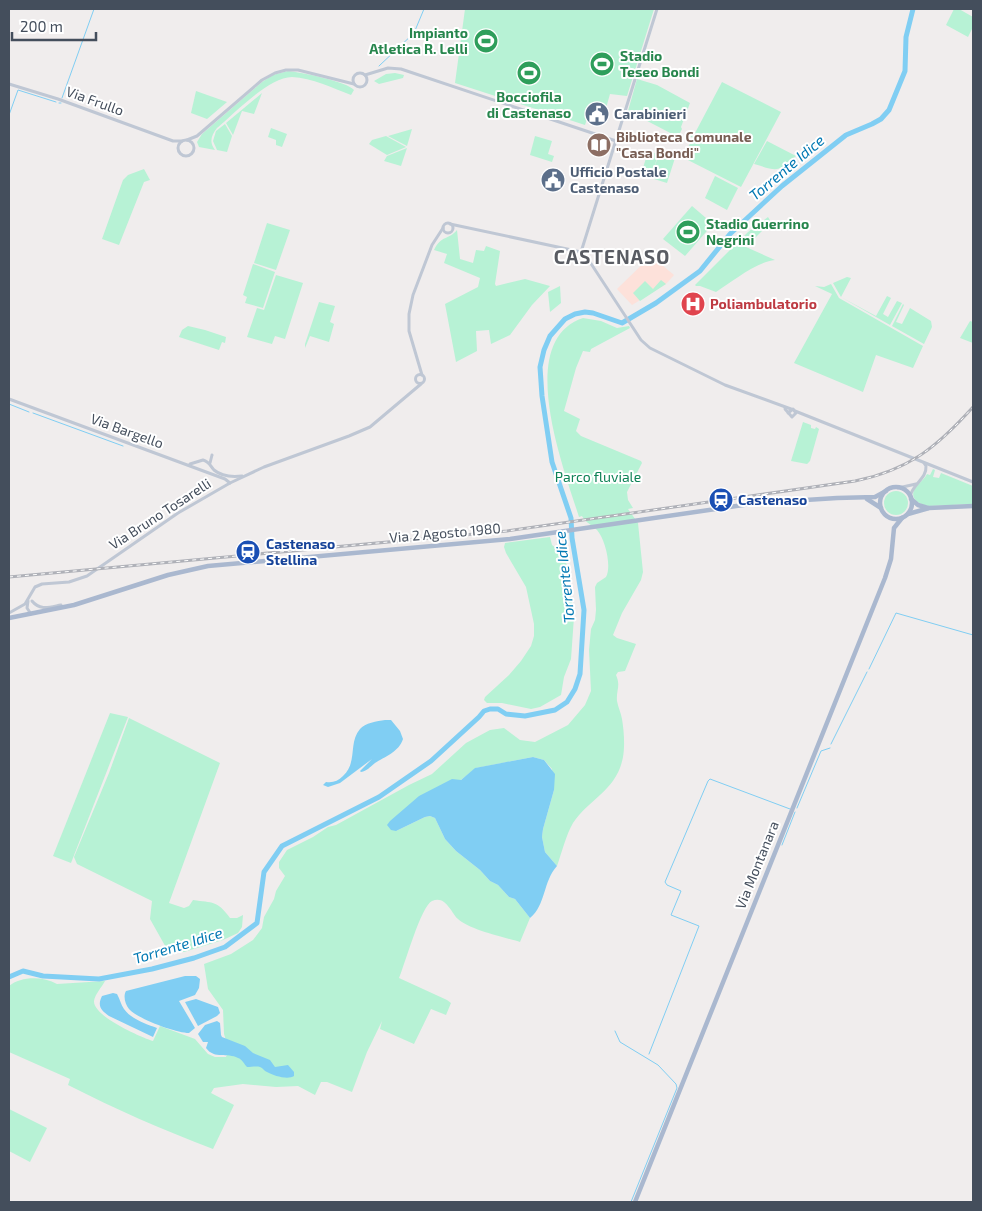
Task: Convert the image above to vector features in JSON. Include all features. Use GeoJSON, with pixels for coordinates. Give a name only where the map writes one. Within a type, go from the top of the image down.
{"type":"FeatureCollection","features":[{"type":"Feature","properties":{"kind":"main road"},"geometry":{"type":"LineString","coordinates":[[929,508],[918,505],[905,491],[898,488],[886,491],[881,499],[881,508],[884,514],[894,519],[929,508],[973,506]]}},
{"type":"Feature","properties":{"kind":"main road","name":"Via 2 Agosto 1980"},"geometry":{"type":"LineString","coordinates":[[31,614],[84,603],[168,575],[208,566],[496,540],[757,503],[875,497],[886,491]]}},
{"type":"Feature","properties":{"kind":"main road"},"geometry":{"type":"LineString","coordinates":[[866,498],[881,508]]}},
{"type":"Feature","properties":{"kind":"main road"},"geometry":{"type":"LineString","coordinates":[[903,517],[911,506],[910,498]]}},
{"type":"Feature","properties":{"kind":"main road","name":"Via Montanara"},"geometry":{"type":"LineString","coordinates":[[884,514],[893,534]]}},
{"type":"Feature","properties":{"kind":"main road","name":"Via Montanara"},"geometry":{"type":"LineString","coordinates":[[635,1202],[885,578],[891,559],[895,525],[903,517]]}},
{"type":"Feature","properties":{"kind":"main road"},"geometry":{"type":"LineString","coordinates":[[9,618],[31,614]]}},
{"type":"Feature","properties":{"kind":"street"},"geometry":{"type":"LineString","coordinates":[[581,252],[657,9]]}},
{"type":"Feature","properties":{"kind":"street"},"geometry":{"type":"LineString","coordinates":[[344,81],[354,78],[357,74],[373,74],[388,68],[400,70],[616,141]]}},
{"type":"Feature","properties":{"kind":"street"},"geometry":{"type":"LineString","coordinates":[[178,147],[182,141],[197,136],[262,80],[275,73],[286,70],[298,70],[344,81],[358,87],[366,85],[367,80],[373,74]]}},
{"type":"Feature","properties":{"kind":"street"},"geometry":{"type":"LineString","coordinates":[[365,74],[367,80]]}},
{"type":"Feature","properties":{"kind":"street"},"geometry":{"type":"LineString","coordinates":[[354,78],[354,84]]}},
{"type":"Feature","properties":{"kind":"street","name":"Via Frullo"},"geometry":{"type":"LineString","coordinates":[[9,84],[58,99],[173,141],[182,141]]}},
{"type":"Feature","properties":{"kind":"street"},"geometry":{"type":"LineString","coordinates":[[173,141],[178,147],[180,154],[188,156],[194,151],[193,144],[197,136]]}},
{"type":"Feature","properties":{"kind":"street"},"geometry":{"type":"LineString","coordinates":[[187,140],[193,144]]}},
{"type":"Feature","properties":{"kind":"street"},"geometry":{"type":"LineString","coordinates":[[448,233],[443,228],[445,224],[467,226],[581,252],[586,256],[634,330],[648,347],[725,385],[973,482]]}},
{"type":"Feature","properties":{"kind":"street"},"geometry":{"type":"LineString","coordinates":[[450,224],[453,227],[452,231]]}},
{"type":"Feature","properties":{"kind":"street"},"geometry":{"type":"LineString","coordinates":[[435,240],[458,228],[467,226]]}},
{"type":"Feature","properties":{"kind":"street","name":"Via Bruno Tosarelli"},"geometry":{"type":"LineString","coordinates":[[422,375],[409,331],[408,314],[413,295],[432,245],[443,228]]}},
{"type":"Feature","properties":{"kind":"street","name":"Via Bruno Tosarelli"},"geometry":{"type":"LineString","coordinates":[[409,393],[416,378],[418,364]]}},
{"type":"Feature","properties":{"kind":"street"},"geometry":{"type":"LineString","coordinates":[[422,375],[424,380],[421,384],[418,384],[416,378],[422,375]]}},
{"type":"Feature","properties":{"kind":"street","name":"Via Bruno Tosarelli"},"geometry":{"type":"LineString","coordinates":[[30,601],[33,589],[38,585],[69,582],[87,576],[178,512],[230,482],[264,466],[363,430],[375,423],[421,384]]}},
{"type":"Feature","properties":{"kind":"street","name":"Via Bargello"},"geometry":{"type":"LineString","coordinates":[[9,399],[225,478],[230,482]]}},
{"type":"Feature","properties":{"kind":"street"},"geometry":{"type":"LineString","coordinates":[[782,407],[790,416],[807,416]]}},
{"type":"Feature","properties":{"kind":"street"},"geometry":{"type":"LineString","coordinates":[[788,413],[793,410]]}},
{"type":"Feature","properties":{"kind":"street"},"geometry":{"type":"LineString","coordinates":[[793,410],[794,416]]}},
{"type":"Feature","properties":{"kind":"street"},"geometry":{"type":"LineString","coordinates":[[210,464],[212,456]]}},
{"type":"Feature","properties":{"kind":"street"},"geometry":{"type":"LineString","coordinates":[[187,464],[203,460],[210,464],[216,472],[229,476],[245,475]]}},
{"type":"Feature","properties":{"kind":"street"},"geometry":{"type":"LineString","coordinates":[[910,498],[916,484],[923,478],[926,471],[926,466],[923,462]]}},
{"type":"Feature","properties":{"kind":"street"},"geometry":{"type":"LineString","coordinates":[[229,476],[230,482]]}},
{"type":"Feature","properties":{"kind":"street"},"geometry":{"type":"LineString","coordinates":[[898,488],[916,484]]}},
{"type":"Feature","properties":{"kind":"street"},"geometry":{"type":"LineString","coordinates":[[30,601],[42,608],[84,603]]}},
{"type":"Feature","properties":{"kind":"street"},"geometry":{"type":"LineString","coordinates":[[9,613],[30,601]]}},
{"type":"Feature","properties":{"kind":"street"},"geometry":{"type":"LineString","coordinates":[[30,601],[27,608],[31,614]]}},
{"type":"Feature","properties":{"kind":"shaded area"},"geometry":{"type":"Polygon","coordinates":[[[651,256],[674,275],[666,284],[632,305],[617,289],[651,256]]]}},
{"type":"Feature","properties":{"kind":"green space"},"geometry":{"type":"Polygon","coordinates":[[[465,9],[654,9],[627,96],[610,94],[606,108],[592,104],[585,125],[455,83],[465,9]]]}},
{"type":"Feature","properties":{"kind":"green space"},"geometry":{"type":"Polygon","coordinates":[[[954,9],[959,9],[973,17],[973,27],[968,37],[946,25],[954,9]]]}},
{"type":"Feature","properties":{"kind":"green space"},"geometry":{"type":"Polygon","coordinates":[[[288,71],[334,81],[354,90],[351,95],[307,79],[292,77],[283,79],[263,89],[217,128],[212,139],[215,150],[199,147],[197,142],[202,134],[262,82],[273,75],[288,71]]]}},
{"type":"Feature","properties":{"kind":"green space"},"geometry":{"type":"Polygon","coordinates":[[[386,74],[404,75],[403,78],[379,84],[374,81],[386,74]]]}},
{"type":"Feature","properties":{"kind":"green space"},"geometry":{"type":"Polygon","coordinates":[[[637,79],[657,85],[690,103],[678,137],[628,111],[637,79]]]}},
{"type":"Feature","properties":{"kind":"green space"},"geometry":{"type":"Polygon","coordinates":[[[722,82],[781,112],[741,187],[680,156],[682,153],[685,153],[693,138],[690,136],[692,132],[695,133],[722,82]]]}},
{"type":"Feature","properties":{"kind":"green space"},"geometry":{"type":"Polygon","coordinates":[[[196,91],[227,102],[207,119],[191,113],[196,91]]]}},
{"type":"Feature","properties":{"kind":"green space"},"geometry":{"type":"Polygon","coordinates":[[[262,93],[254,114],[242,111],[233,135],[226,123],[262,93]]]}},
{"type":"Feature","properties":{"kind":"green space"},"geometry":{"type":"Polygon","coordinates":[[[225,124],[232,136],[227,152],[217,150],[213,141],[216,131],[225,124]]]}},
{"type":"Feature","properties":{"kind":"green space"},"geometry":{"type":"Polygon","coordinates":[[[271,128],[287,134],[282,147],[276,145],[276,140],[268,137],[271,128]]]}},
{"type":"Feature","properties":{"kind":"green space"},"geometry":{"type":"Polygon","coordinates":[[[412,129],[407,146],[388,136],[412,129]]]}},
{"type":"Feature","properties":{"kind":"green space"},"geometry":{"type":"Polygon","coordinates":[[[386,136],[406,147],[387,155],[369,144],[372,140],[386,136]]]}},
{"type":"Feature","properties":{"kind":"green space"},"geometry":{"type":"Polygon","coordinates":[[[535,136],[552,141],[548,154],[554,156],[552,162],[530,155],[535,136]]]}},
{"type":"Feature","properties":{"kind":"green space"},"geometry":{"type":"Polygon","coordinates":[[[767,141],[796,156],[777,169],[754,164],[767,141]]]}},
{"type":"Feature","properties":{"kind":"green space"},"geometry":{"type":"Polygon","coordinates":[[[407,148],[401,166],[384,161],[387,156],[407,148]]]}},
{"type":"Feature","properties":{"kind":"green space"},"geometry":{"type":"Polygon","coordinates":[[[648,151],[658,154],[653,172],[659,153],[675,158],[667,183],[641,175],[648,151]]]}},
{"type":"Feature","properties":{"kind":"green space"},"geometry":{"type":"Polygon","coordinates":[[[144,169],[150,180],[144,182],[119,245],[102,239],[123,180],[128,175],[144,169]]]}},
{"type":"Feature","properties":{"kind":"green space"},"geometry":{"type":"Polygon","coordinates":[[[715,176],[738,188],[727,210],[705,198],[715,176]]]}},
{"type":"Feature","properties":{"kind":"green space","name":"Stadio Guerrino Negrini"},"geometry":{"type":"Polygon","coordinates":[[[692,206],[713,224],[685,256],[663,239],[692,206]]]}},
{"type":"Feature","properties":{"kind":"green space"},"geometry":{"type":"Polygon","coordinates":[[[768,217],[771,222],[746,247],[775,260],[752,268],[716,292],[695,285],[748,232],[768,217]]]}},
{"type":"Feature","properties":{"kind":"green space"},"geometry":{"type":"Polygon","coordinates":[[[267,223],[290,230],[276,270],[254,263],[267,223]]]}},
{"type":"Feature","properties":{"kind":"green space"},"geometry":{"type":"Polygon","coordinates":[[[457,230],[460,259],[473,263],[476,250],[484,251],[486,246],[500,251],[496,286],[525,279],[550,286],[532,305],[510,335],[491,344],[489,330],[476,331],[477,351],[456,362],[445,304],[478,287],[480,278],[444,263],[447,254],[434,250],[439,242],[457,230]]]}},
{"type":"Feature","properties":{"kind":"green space"},"geometry":{"type":"Polygon","coordinates":[[[253,264],[275,272],[263,308],[245,303],[247,297],[243,295],[253,264]]]}},
{"type":"Feature","properties":{"kind":"green space"},"geometry":{"type":"Polygon","coordinates":[[[276,275],[303,283],[285,339],[275,336],[272,344],[247,337],[257,308],[264,310],[276,275]]]}},
{"type":"Feature","properties":{"kind":"green space"},"geometry":{"type":"Polygon","coordinates":[[[847,277],[851,278],[841,297],[833,283],[847,277]]]}},
{"type":"Feature","properties":{"kind":"green space"},"geometry":{"type":"Polygon","coordinates":[[[661,280],[666,284],[640,301],[633,293],[645,281],[653,289],[661,280]]]}},
{"type":"Feature","properties":{"kind":"green space"},"geometry":{"type":"Polygon","coordinates":[[[831,284],[839,298],[923,346],[913,368],[876,355],[863,392],[794,363],[832,294],[815,286],[824,287],[831,284]]]}},
{"type":"Feature","properties":{"kind":"green space"},"geometry":{"type":"Polygon","coordinates":[[[560,286],[561,303],[550,312],[548,292],[560,286]]]}},
{"type":"Feature","properties":{"kind":"green space"},"geometry":{"type":"Polygon","coordinates":[[[887,296],[891,298],[883,314],[888,317],[897,301],[902,303],[890,325],[841,297],[876,316],[887,296]]]}},
{"type":"Feature","properties":{"kind":"green space"},"geometry":{"type":"Polygon","coordinates":[[[319,302],[335,306],[330,322],[334,324],[329,342],[310,336],[305,348],[305,344],[319,302]]]}},
{"type":"Feature","properties":{"kind":"green space"},"geometry":{"type":"Polygon","coordinates":[[[903,304],[896,322],[902,324],[910,308],[931,321],[932,327],[924,344],[892,326],[903,304]]]}},
{"type":"Feature","properties":{"kind":"green space","name":"Parco fluviale"},"geometry":{"type":"Polygon","coordinates":[[[583,318],[601,321],[617,328],[629,326],[630,328],[591,349],[590,352],[583,351],[576,368],[564,411],[580,419],[576,431],[581,436],[642,463],[627,492],[628,500],[633,508],[628,509],[638,523],[643,572],[641,580],[622,613],[613,635],[636,644],[625,671],[618,672],[616,675],[618,685],[617,701],[622,719],[624,738],[624,753],[620,768],[609,786],[573,823],[557,866],[545,852],[542,837],[554,790],[552,769],[544,760],[533,757],[476,768],[396,831],[425,817],[435,818],[445,839],[456,851],[480,870],[490,881],[498,885],[509,897],[515,899],[530,918],[520,942],[470,927],[458,919],[445,902],[441,900],[432,901],[418,924],[399,978],[451,1003],[446,1015],[431,1009],[414,1044],[380,1029],[382,1021],[367,1052],[352,1092],[327,1082],[321,1082],[315,1095],[298,1086],[276,1087],[243,1084],[214,1088],[211,1093],[234,1105],[213,1149],[103,1102],[68,1085],[70,1079],[9,1052],[9,986],[20,980],[39,978],[57,984],[105,981],[94,1001],[101,1013],[118,1025],[153,1041],[160,1026],[195,1039],[208,1054],[215,1057],[226,1057],[229,1050],[224,1034],[223,1010],[208,989],[204,964],[231,954],[253,940],[262,928],[264,917],[285,876],[279,868],[279,862],[287,850],[432,774],[466,743],[490,730],[504,728],[520,740],[535,742],[568,725],[585,705],[591,691],[589,650],[591,629],[595,620],[596,610],[595,587],[597,583],[606,577],[608,560],[600,534],[582,516],[579,517],[555,439],[547,378],[551,352],[562,331],[583,318]]]}},
{"type":"Feature","properties":{"kind":"green space"},"geometry":{"type":"Polygon","coordinates":[[[970,321],[973,322],[973,343],[960,338],[970,321]]]}},
{"type":"Feature","properties":{"kind":"green space"},"geometry":{"type":"Polygon","coordinates":[[[188,326],[226,337],[225,343],[222,342],[219,350],[179,337],[182,330],[188,326]]]}},
{"type":"Feature","properties":{"kind":"green space"},"geometry":{"type":"Polygon","coordinates":[[[803,422],[811,425],[811,428],[815,429],[816,427],[819,429],[810,461],[807,464],[791,461],[803,422]]]}},
{"type":"Feature","properties":{"kind":"green space"},"geometry":{"type":"Polygon","coordinates":[[[933,469],[935,470],[933,477],[939,478],[941,473],[973,486],[973,504],[929,506],[917,501],[913,494],[916,486],[927,474],[930,475],[933,469]]]}},
{"type":"Feature","properties":{"kind":"green space"},"geometry":{"type":"Polygon","coordinates":[[[896,491],[905,494],[908,503],[905,512],[896,515],[887,512],[884,503],[887,494],[896,491]]]}},
{"type":"Feature","properties":{"kind":"green space"},"geometry":{"type":"Polygon","coordinates":[[[550,537],[552,545],[565,555],[574,617],[571,659],[564,677],[561,695],[540,707],[531,709],[502,703],[487,703],[484,700],[485,697],[521,661],[531,646],[534,636],[534,624],[526,587],[506,553],[505,543],[550,537]]]}},
{"type":"Feature","properties":{"kind":"green space"},"geometry":{"type":"Polygon","coordinates":[[[110,713],[128,717],[71,863],[53,856],[110,713]]]}},
{"type":"Feature","properties":{"kind":"green space"},"geometry":{"type":"Polygon","coordinates":[[[129,718],[220,763],[169,903],[184,908],[189,906],[193,900],[210,902],[222,908],[230,918],[237,918],[243,915],[242,927],[238,933],[223,940],[184,952],[168,951],[150,919],[152,901],[77,864],[74,857],[109,773],[129,718]]]}},
{"type":"Feature","properties":{"kind":"green space"},"geometry":{"type":"Polygon","coordinates":[[[9,1109],[47,1128],[30,1162],[9,1151],[9,1109]]]}},
{"type":"Feature","properties":{"kind":"water"},"geometry":{"type":"Polygon","coordinates":[[[391,720],[400,731],[403,739],[401,744],[391,754],[365,771],[360,771],[372,759],[340,783],[328,787],[323,785],[326,782],[337,780],[348,771],[352,759],[354,740],[360,729],[368,724],[391,720]]]}},
{"type":"Feature","properties":{"kind":"water"},"geometry":{"type":"Polygon","coordinates":[[[533,757],[544,760],[555,774],[554,790],[542,837],[545,852],[557,866],[552,872],[539,906],[530,918],[515,899],[509,897],[498,885],[490,881],[480,870],[456,851],[445,839],[435,818],[425,817],[396,831],[391,830],[387,825],[419,796],[452,779],[461,780],[475,768],[533,757]]]}},
{"type":"Feature","properties":{"kind":"water"},"geometry":{"type":"Polygon","coordinates":[[[185,976],[196,976],[200,979],[199,988],[195,995],[179,1001],[195,1028],[189,1033],[175,1031],[149,1021],[134,1013],[126,1005],[126,991],[185,976]]]}},
{"type":"Feature","properties":{"kind":"water"},"geometry":{"type":"Polygon","coordinates":[[[113,993],[117,994],[127,1013],[139,1021],[157,1028],[153,1037],[104,1012],[100,1005],[102,996],[113,993]]]}},
{"type":"Feature","properties":{"kind":"water"},"geometry":{"type":"Polygon","coordinates":[[[196,999],[218,1007],[220,1013],[198,1026],[185,1002],[196,999]]]}},
{"type":"Feature","properties":{"kind":"water"},"geometry":{"type":"Polygon","coordinates":[[[217,1021],[220,1023],[222,1037],[245,1046],[253,1053],[270,1060],[275,1067],[288,1065],[294,1072],[294,1076],[285,1078],[277,1076],[266,1072],[260,1067],[247,1067],[241,1059],[234,1056],[217,1055],[210,1052],[206,1048],[208,1042],[203,1042],[198,1034],[205,1025],[217,1021]]]}},
{"type":"Feature","properties":{"kind":"waterway"},"geometry":{"type":"LineString","coordinates":[[62,98],[94,9]]}},
{"type":"Feature","properties":{"kind":"waterway"},"geometry":{"type":"LineString","coordinates":[[379,66],[414,33],[424,9]]}},
{"type":"Feature","properties":{"kind":"waterway","name":"Torrente Idice"},"geometry":{"type":"LineString","coordinates":[[9,977],[23,971],[43,976],[99,979],[152,969],[194,958],[225,947],[257,923],[264,872],[282,846],[379,797],[431,761],[484,711],[498,709],[506,714],[525,716],[555,710],[567,702],[575,689],[580,674],[584,610],[572,538],[571,518],[552,462],[542,396],[540,367],[550,336],[565,319],[575,314],[593,313],[622,323],[656,303],[700,271],[730,234],[782,186],[846,135],[881,119],[889,110],[905,71],[906,37],[913,9]]}},
{"type":"Feature","properties":{"kind":"waterway"},"geometry":{"type":"LineString","coordinates":[[9,115],[18,90],[56,102]]}},
{"type":"Feature","properties":{"kind":"waterway"},"geometry":{"type":"LineString","coordinates":[[9,404],[29,412]]}},
{"type":"Feature","properties":{"kind":"waterway"},"geometry":{"type":"LineString","coordinates":[[33,413],[123,446]]}},
{"type":"Feature","properties":{"kind":"waterway"},"geometry":{"type":"LineString","coordinates":[[869,669],[896,613],[973,635]]}},
{"type":"Feature","properties":{"kind":"waterway"},"geometry":{"type":"LineString","coordinates":[[831,744],[867,672]]}},
{"type":"Feature","properties":{"kind":"waterway"},"geometry":{"type":"LineString","coordinates":[[797,808],[821,751],[830,748]]}},
{"type":"Feature","properties":{"kind":"waterway"},"geometry":{"type":"LineString","coordinates":[[649,1054],[699,926],[671,915],[681,891],[667,885],[665,882],[708,781],[710,779],[790,809]]}},
{"type":"Feature","properties":{"kind":"waterway"},"geometry":{"type":"LineString","coordinates":[[782,845],[795,812]]}},
{"type":"Feature","properties":{"kind":"waterway"},"geometry":{"type":"LineString","coordinates":[[615,1031],[620,1042],[658,1065],[676,1084],[677,1088],[631,1202]]}},
{"type":"Feature","properties":{"kind":"railway"},"geometry":{"type":"LineString","coordinates":[[9,577],[507,531],[855,481],[891,470],[921,455],[947,434],[973,407]]}},
{"type":"Feature","properties":{"kind":"place","name":"Impianto Atletica R. Lelli"},"geometry":{"type":"Point","coordinates":[486,41]}},
{"type":"Feature","properties":{"kind":"place","name":"Stadio Teseo Bondi"},"geometry":{"type":"Point","coordinates":[602,64]}},
{"type":"Feature","properties":{"kind":"place","name":"Bocciofila di Castenaso"},"geometry":{"type":"Point","coordinates":[529,73]}},
{"type":"Feature","properties":{"kind":"place","name":"Carabinieri"},"geometry":{"type":"Point","coordinates":[597,114]}},
{"type":"Feature","properties":{"kind":"place","name":"Biblioteca Comunale \"Casa Bondi\""},"geometry":{"type":"Point","coordinates":[599,145]}},
{"type":"Feature","properties":{"kind":"place","name":"Ufficio Postale Castenaso"},"geometry":{"type":"Point","coordinates":[553,180]}},
{"type":"Feature","properties":{"kind":"place","name":"Stadio Guerrino Negrini"},"geometry":{"type":"Point","coordinates":[688,232]}},
{"type":"Feature","properties":{"kind":"place","name":"Poliambulatorio"},"geometry":{"type":"Point","coordinates":[693,304]}},
{"type":"Feature","properties":{"kind":"place","name":"Castenaso"},"geometry":{"type":"Point","coordinates":[721,500]}},
{"type":"Feature","properties":{"kind":"place","name":"Castenaso Stellina"},"geometry":{"type":"Point","coordinates":[248,552]}},
{"type":"Feature","properties":{"kind":"district","name":"CASTENASO"},"geometry":{"type":"Point","coordinates":[612,257]}}]}
